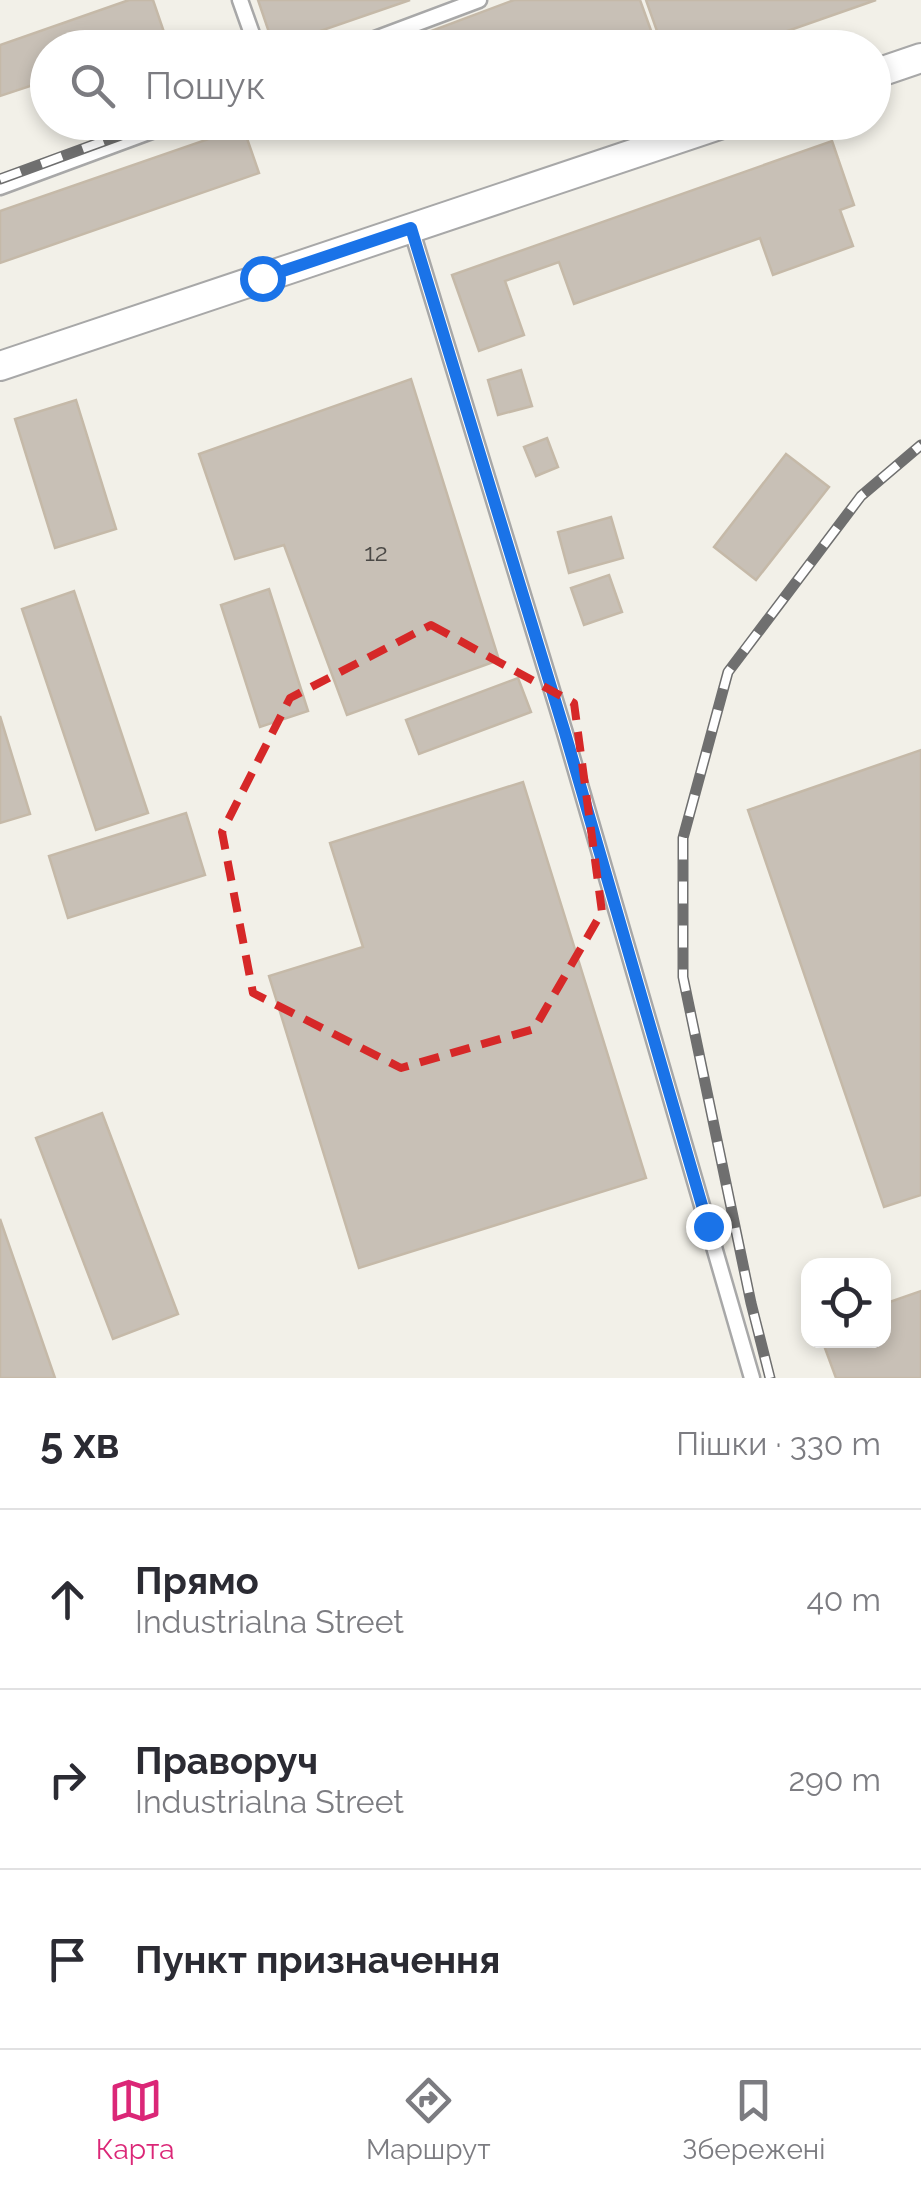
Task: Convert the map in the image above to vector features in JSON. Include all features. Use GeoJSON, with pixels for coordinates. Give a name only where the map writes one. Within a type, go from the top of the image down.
{"type":"FeatureCollection","features":[{"type":"Feature","properties":{"kind":"street"},"geometry":{"type":"LineString","coordinates":[[891,68],[921,58]]}},
{"type":"Feature","properties":{"kind":"street"},"geometry":{"type":"LineString","coordinates":[[0,366],[674,140]]}},
{"type":"Feature","properties":{"kind":"lane"},"geometry":{"type":"LineString","coordinates":[[240,0],[251,30]]}},
{"type":"Feature","properties":{"kind":"lane"},"geometry":{"type":"LineString","coordinates":[[399,30],[480,0]]}},
{"type":"Feature","properties":{"kind":"lane"},"geometry":{"type":"LineString","coordinates":[[0,187],[127,140]]}},
{"type":"Feature","properties":{"kind":"lane"},"geometry":{"type":"LineString","coordinates":[[411,228],[565,733],[752,1378]]}},
{"type":"Feature","properties":{"kind":"highlighted area"},"geometry":{"type":"Polygon","coordinates":[[[431,625],[574,703],[602,912],[534,1029],[401,1068],[253,993],[222,832],[290,698],[431,625]]]}},
{"type":"Feature","properties":{"kind":"building"},"geometry":{"type":"Polygon","coordinates":[[[129,0],[153,0],[163,30],[43,30],[129,0]]]}},
{"type":"Feature","properties":{"kind":"building"},"geometry":{"type":"Polygon","coordinates":[[[258,0],[410,0],[323,30],[268,30],[258,0]]]}},
{"type":"Feature","properties":{"kind":"building"},"geometry":{"type":"Polygon","coordinates":[[[514,0],[640,0],[651,30],[434,30],[514,0]]]}},
{"type":"Feature","properties":{"kind":"building"},"geometry":{"type":"Polygon","coordinates":[[[646,0],[876,0],[790,30],[657,30],[646,0]]]}},
{"type":"Feature","properties":{"kind":"building"},"geometry":{"type":"Polygon","coordinates":[[[30,35],[30,86],[0,96],[0,45],[30,35]]]}},
{"type":"Feature","properties":{"kind":"building"},"geometry":{"type":"Polygon","coordinates":[[[205,140],[248,140],[259,173],[0,263],[0,211],[205,140]]]}},
{"type":"Feature","properties":{"kind":"building"},"geometry":{"type":"Polygon","coordinates":[[[832,141],[854,205],[840,210],[853,246],[773,275],[760,238],[574,304],[559,262],[505,281],[524,335],[479,351],[452,275],[832,141]]]}},
{"type":"Feature","properties":{"kind":"building"},"geometry":{"type":"Polygon","coordinates":[[[521,370],[532,406],[498,415],[488,380],[521,370]]]}},
{"type":"Feature","properties":{"kind":"building"},"geometry":{"type":"Polygon","coordinates":[[[411,379],[499,660],[347,715],[284,545],[235,559],[199,454],[411,379]]]}},
{"type":"Feature","properties":{"kind":"building"},"geometry":{"type":"Polygon","coordinates":[[[76,400],[116,529],[55,548],[15,419],[76,400]]]}},
{"type":"Feature","properties":{"kind":"building"},"geometry":{"type":"Polygon","coordinates":[[[547,438],[558,467],[536,476],[524,447],[547,438]]]}},
{"type":"Feature","properties":{"kind":"building"},"geometry":{"type":"Polygon","coordinates":[[[786,454],[829,487],[756,580],[714,547],[786,454]]]}},
{"type":"Feature","properties":{"kind":"building"},"geometry":{"type":"Polygon","coordinates":[[[611,517],[623,558],[569,573],[558,532],[611,517]]]}},
{"type":"Feature","properties":{"kind":"building"},"geometry":{"type":"Polygon","coordinates":[[[609,575],[622,612],[584,625],[571,588],[609,575]]]}},
{"type":"Feature","properties":{"kind":"building"},"geometry":{"type":"Polygon","coordinates":[[[269,589],[308,711],[260,727],[221,605],[269,589]]]}},
{"type":"Feature","properties":{"kind":"building"},"geometry":{"type":"Polygon","coordinates":[[[74,591],[148,813],[96,830],[22,609],[74,591]]]}},
{"type":"Feature","properties":{"kind":"building"},"geometry":{"type":"Polygon","coordinates":[[[518,678],[531,712],[419,754],[406,720],[518,678]]]}},
{"type":"Feature","properties":{"kind":"building"},"geometry":{"type":"Polygon","coordinates":[[[0,716],[30,814],[0,823],[0,716]]]}},
{"type":"Feature","properties":{"kind":"building"},"geometry":{"type":"Polygon","coordinates":[[[921,750],[921,1195],[884,1207],[748,810],[921,750]]]}},
{"type":"Feature","properties":{"kind":"building"},"geometry":{"type":"Polygon","coordinates":[[[523,782],[646,1178],[359,1268],[269,976],[363,947],[330,843],[523,782]]]}},
{"type":"Feature","properties":{"kind":"building"},"geometry":{"type":"Polygon","coordinates":[[[186,813],[205,875],[68,918],[49,856],[186,813]]]}},
{"type":"Feature","properties":{"kind":"building"},"geometry":{"type":"Polygon","coordinates":[[[102,1113],[178,1314],[113,1339],[36,1138],[102,1113]]]}},
{"type":"Feature","properties":{"kind":"building"},"geometry":{"type":"Polygon","coordinates":[[[0,1219],[55,1378],[0,1378],[0,1219]]]}},
{"type":"Feature","properties":{"kind":"building"},"geometry":{"type":"Polygon","coordinates":[[[921,1291],[921,1378],[836,1378],[825,1348],[891,1348],[891,1302],[921,1291]]]}},
{"type":"Feature","properties":{"kind":"railway"},"geometry":{"type":"LineString","coordinates":[[0,179],[107,140]]}},
{"type":"Feature","properties":{"kind":"railway"},"geometry":{"type":"LineString","coordinates":[[770,1378],[683,977],[683,838],[728,672],[861,496],[921,445]]}},
{"type":"Feature","properties":{"kind":"route"},"geometry":{"type":"LineString","coordinates":[[262,278],[411,228],[565,733],[708,1226]]}}]}
